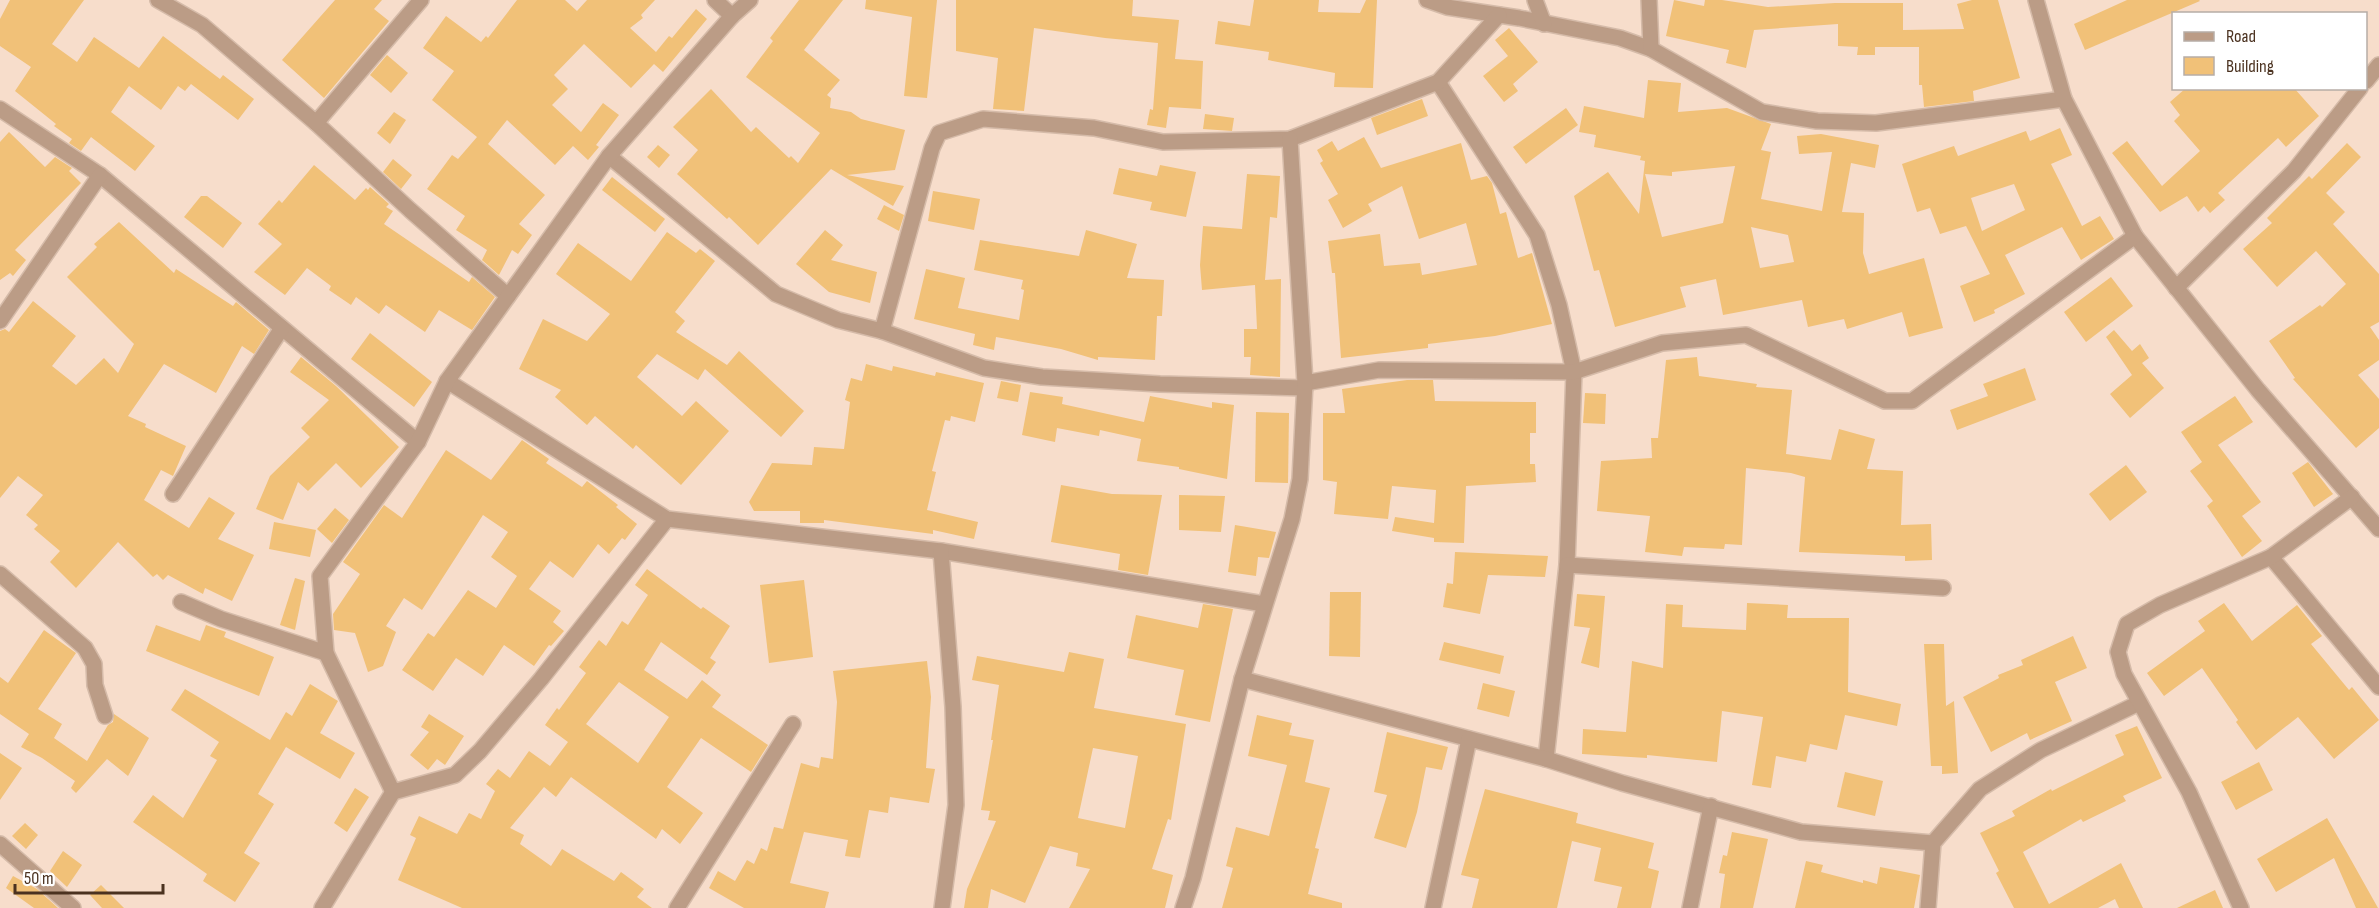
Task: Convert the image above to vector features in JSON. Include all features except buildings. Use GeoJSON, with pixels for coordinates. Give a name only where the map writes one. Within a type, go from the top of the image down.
{"type":"FeatureCollection","features":[{"type":"Feature","properties":{"kind":"street"},"geometry":{"type":"LineString","coordinates":[[158,0],[202,25],[316,123],[508,296]]}},
{"type":"Feature","properties":{"kind":"street"},"geometry":{"type":"LineString","coordinates":[[316,123],[421,0]]}},
{"type":"Feature","properties":{"kind":"street"},"geometry":{"type":"LineString","coordinates":[[715,0],[732,16]]}},
{"type":"Feature","properties":{"kind":"street"},"geometry":{"type":"LineString","coordinates":[[393,792],[326,652],[320,576],[418,442],[447,381],[609,156],[732,16],[750,0]]}},
{"type":"Feature","properties":{"kind":"street"},"geometry":{"type":"LineString","coordinates":[[1427,0],[1447,7],[1620,38],[1651,49],[1762,112],[1817,120],[1876,123],[2064,99]]}},
{"type":"Feature","properties":{"kind":"street"},"geometry":{"type":"LineString","coordinates":[[1535,0],[1544,24]]}},
{"type":"Feature","properties":{"kind":"street"},"geometry":{"type":"LineString","coordinates":[[1649,0],[1651,49]]}},
{"type":"Feature","properties":{"kind":"street"},"geometry":{"type":"LineString","coordinates":[[2036,0],[2064,99],[2135,236],[2258,390],[2379,529]]}},
{"type":"Feature","properties":{"kind":"street"},"geometry":{"type":"LineString","coordinates":[[882,331],[932,148],[939,133],[983,119],[1094,128],[1163,142],[1290,139],[1438,82],[1499,15]]}},
{"type":"Feature","properties":{"kind":"street"},"geometry":{"type":"LineString","coordinates":[[2367,80],[2379,65]]}},
{"type":"Feature","properties":{"kind":"street"},"geometry":{"type":"LineString","coordinates":[[1438,82],[1537,235],[1559,305],[1574,372],[1567,565],[1546,759]]}},
{"type":"Feature","properties":{"kind":"street"},"geometry":{"type":"LineString","coordinates":[[2176,288],[2294,171],[2358,90]]}},
{"type":"Feature","properties":{"kind":"street"},"geometry":{"type":"LineString","coordinates":[[0,110],[100,175],[418,442]]}},
{"type":"Feature","properties":{"kind":"street"},"geometry":{"type":"LineString","coordinates":[[1183,908],[1193,878],[1242,680],[1292,519],[1300,478],[1305,385],[1290,139]]}},
{"type":"Feature","properties":{"kind":"street"},"geometry":{"type":"LineString","coordinates":[[609,156],[776,294],[838,320],[882,331],[984,368],[1042,376],[1160,384],[1305,385],[1379,370],[1574,372],[1662,342],[1746,335],[1885,401],[1912,401],[2135,236]]}},
{"type":"Feature","properties":{"kind":"street"},"geometry":{"type":"LineString","coordinates":[[0,321],[100,175]]}},
{"type":"Feature","properties":{"kind":"street"},"geometry":{"type":"LineString","coordinates":[[172,494],[282,328]]}},
{"type":"Feature","properties":{"kind":"street"},"geometry":{"type":"LineString","coordinates":[[447,381],[667,519],[941,551],[1264,604]]}},
{"type":"Feature","properties":{"kind":"street"},"geometry":{"type":"LineString","coordinates":[[2241,908],[2189,792],[2124,674],[2118,652],[2127,624],[2160,605],[2271,557],[2352,497]]}},
{"type":"Feature","properties":{"kind":"street"},"geometry":{"type":"LineString","coordinates":[[322,908],[393,792],[455,775],[480,751],[541,679],[667,519]]}},
{"type":"Feature","properties":{"kind":"street"},"geometry":{"type":"LineString","coordinates":[[941,551],[956,805],[942,908]]}},
{"type":"Feature","properties":{"kind":"street"},"geometry":{"type":"LineString","coordinates":[[2271,557],[2379,687]]}},
{"type":"Feature","properties":{"kind":"street"},"geometry":{"type":"LineString","coordinates":[[1567,565],[1943,588]]}},
{"type":"Feature","properties":{"kind":"street"},"geometry":{"type":"LineString","coordinates":[[0,574],[85,648],[94,664],[95,685],[105,716]]}},
{"type":"Feature","properties":{"kind":"street"},"geometry":{"type":"LineString","coordinates":[[181,602],[221,619],[326,652]]}},
{"type":"Feature","properties":{"kind":"street"},"geometry":{"type":"LineString","coordinates":[[1242,680],[1546,759],[1622,783],[1802,832],[1933,843]]}},
{"type":"Feature","properties":{"kind":"street"},"geometry":{"type":"LineString","coordinates":[[1928,908],[1933,843],[1980,789],[2041,750],[2139,703]]}},
{"type":"Feature","properties":{"kind":"street"},"geometry":{"type":"LineString","coordinates":[[677,908],[793,723]]}},
{"type":"Feature","properties":{"kind":"street"},"geometry":{"type":"LineString","coordinates":[[1433,908],[1469,739]]}},
{"type":"Feature","properties":{"kind":"street"},"geometry":{"type":"LineString","coordinates":[[1690,908],[1711,806]]}},
{"type":"Feature","properties":{"kind":"street"},"geometry":{"type":"LineString","coordinates":[[0,844],[73,908]]}}]}
